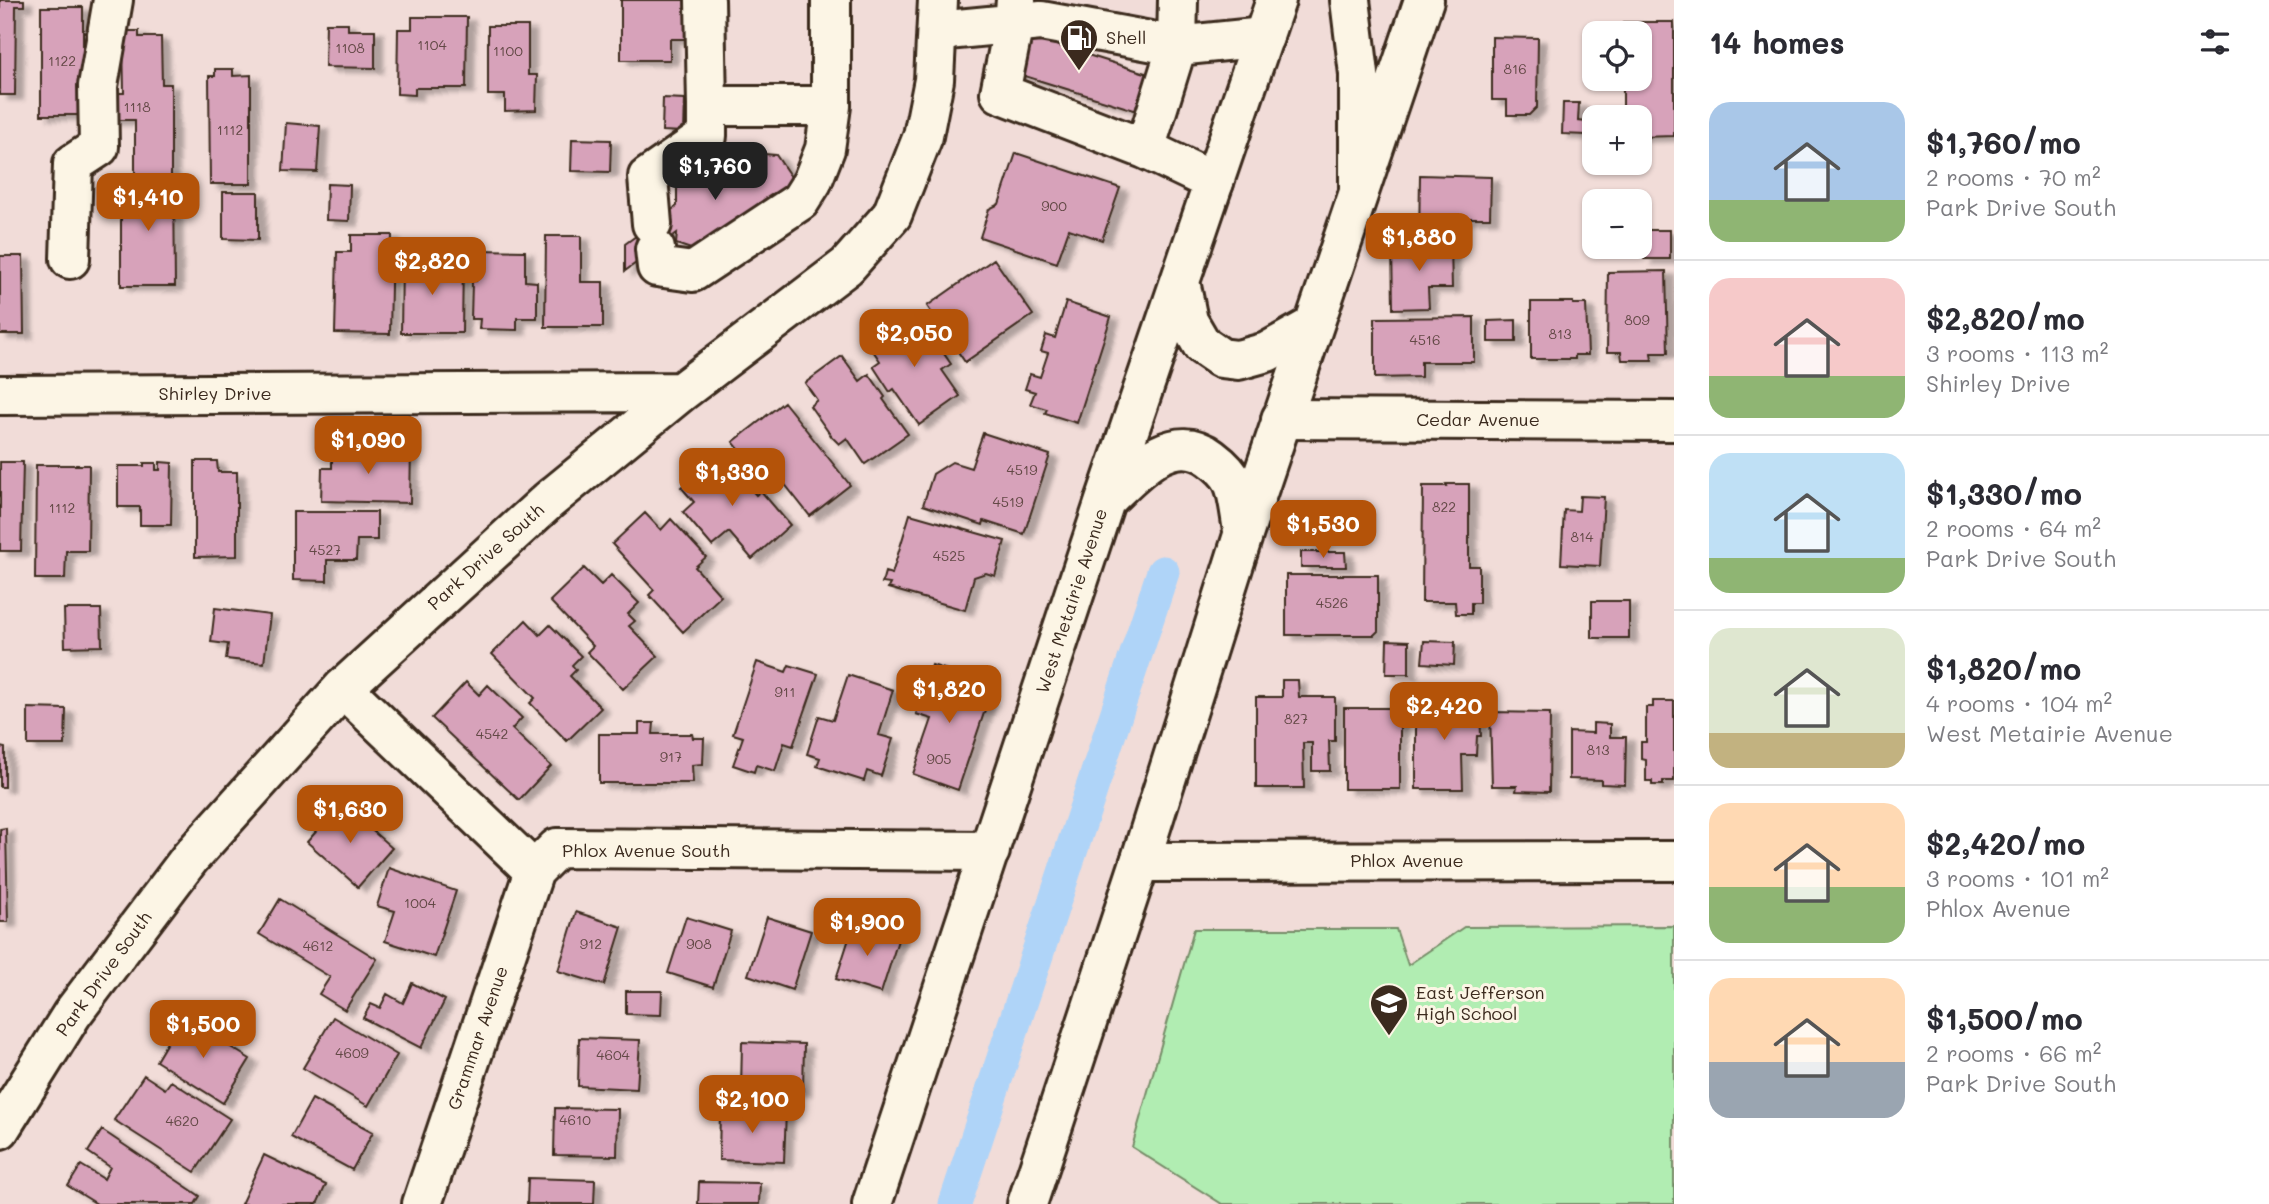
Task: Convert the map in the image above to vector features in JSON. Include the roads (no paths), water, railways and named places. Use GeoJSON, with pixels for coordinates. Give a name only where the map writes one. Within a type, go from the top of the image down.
{"type":"FeatureCollection","features":[{"type":"Feature","properties":{"kind":"main road"},"geometry":{"type":"LineString","coordinates":[[70,259],[73,164],[99,147],[98,86],[113,0]]}},
{"type":"Feature","properties":{"kind":"main road"},"geometry":{"type":"LineString","coordinates":[[705,0],[707,136],[649,177],[657,267],[693,272],[800,201],[812,182],[825,149],[831,106],[831,0]]}},
{"type":"Feature","properties":{"kind":"main road"},"geometry":{"type":"LineString","coordinates":[[1145,149],[1177,46],[1178,0]]}},
{"type":"Feature","properties":{"kind":"main road","name":"West Metairie Avenue"},"geometry":{"type":"LineString","coordinates":[[872,1204],[1105,501],[1276,0]]}},
{"type":"Feature","properties":{"kind":"main road"},"geometry":{"type":"LineString","coordinates":[[1350,0],[1359,74],[1359,190]]}},
{"type":"Feature","properties":{"kind":"main road"},"geometry":{"type":"LineString","coordinates":[[1027,1204],[1140,862],[1281,419],[1424,0]]}},
{"type":"Feature","properties":{"kind":"main road"},"geometry":{"type":"LineString","coordinates":[[1015,12],[1000,93],[1145,149],[1214,182]]}},
{"type":"Feature","properties":{"kind":"main road"},"geometry":{"type":"LineString","coordinates":[[938,15],[1015,12],[1041,21],[1177,46],[1264,37]]}},
{"type":"Feature","properties":{"kind":"main road","name":"Park Drive South"},"geometry":{"type":"LineString","coordinates":[[0,1129],[72,1014],[190,859],[343,688],[549,500],[681,392],[847,266],[892,215],[923,136],[934,80],[938,15]]}},
{"type":"Feature","properties":{"kind":"main road"},"geometry":{"type":"LineString","coordinates":[[707,106],[831,106]]}},
{"type":"Feature","properties":{"kind":"main road"},"geometry":{"type":"LineString","coordinates":[[1180,281],[1188,321],[1202,345],[1221,358],[1238,360],[1267,352],[1313,326]]}},
{"type":"Feature","properties":{"kind":"main road","name":"Shirley Drive"},"geometry":{"type":"LineString","coordinates":[[0,395],[681,392]]}},
{"type":"Feature","properties":{"kind":"main road","name":"Cedar Avenue"},"geometry":{"type":"LineString","coordinates":[[1281,419],[1674,421]]}},
{"type":"Feature","properties":{"kind":"main road"},"geometry":{"type":"LineString","coordinates":[[1105,501],[1146,462],[1171,449],[1190,448],[1204,453],[1220,465],[1232,481],[1244,532]]}},
{"type":"Feature","properties":{"kind":"main road"},"geometry":{"type":"LineString","coordinates":[[343,688],[534,871]]}},
{"type":"Feature","properties":{"kind":"main road","name":"Phlox Avenue South"},"geometry":{"type":"LineString","coordinates":[[534,871],[557,848],[990,851]]}},
{"type":"Feature","properties":{"kind":"main road","name":"Phlox Avenue"},"geometry":{"type":"LineString","coordinates":[[1140,862],[1674,861]]}},
{"type":"Feature","properties":{"kind":"main road","name":"Grammar Avenue"},"geometry":{"type":"LineString","coordinates":[[422,1204],[534,871]]}},
{"type":"Feature","properties":{"kind":"waterway"},"geometry":{"type":"LineString","coordinates":[[955,1204],[1163,572]]}},
{"type":"Feature","properties":{"kind":"place","name":"Shell"},"geometry":{"type":"Point","coordinates":[1079,72]}},
{"type":"Feature","properties":{"kind":"place","name":"East Jefferson High School"},"geometry":{"type":"Point","coordinates":[1389,1037]}}]}
